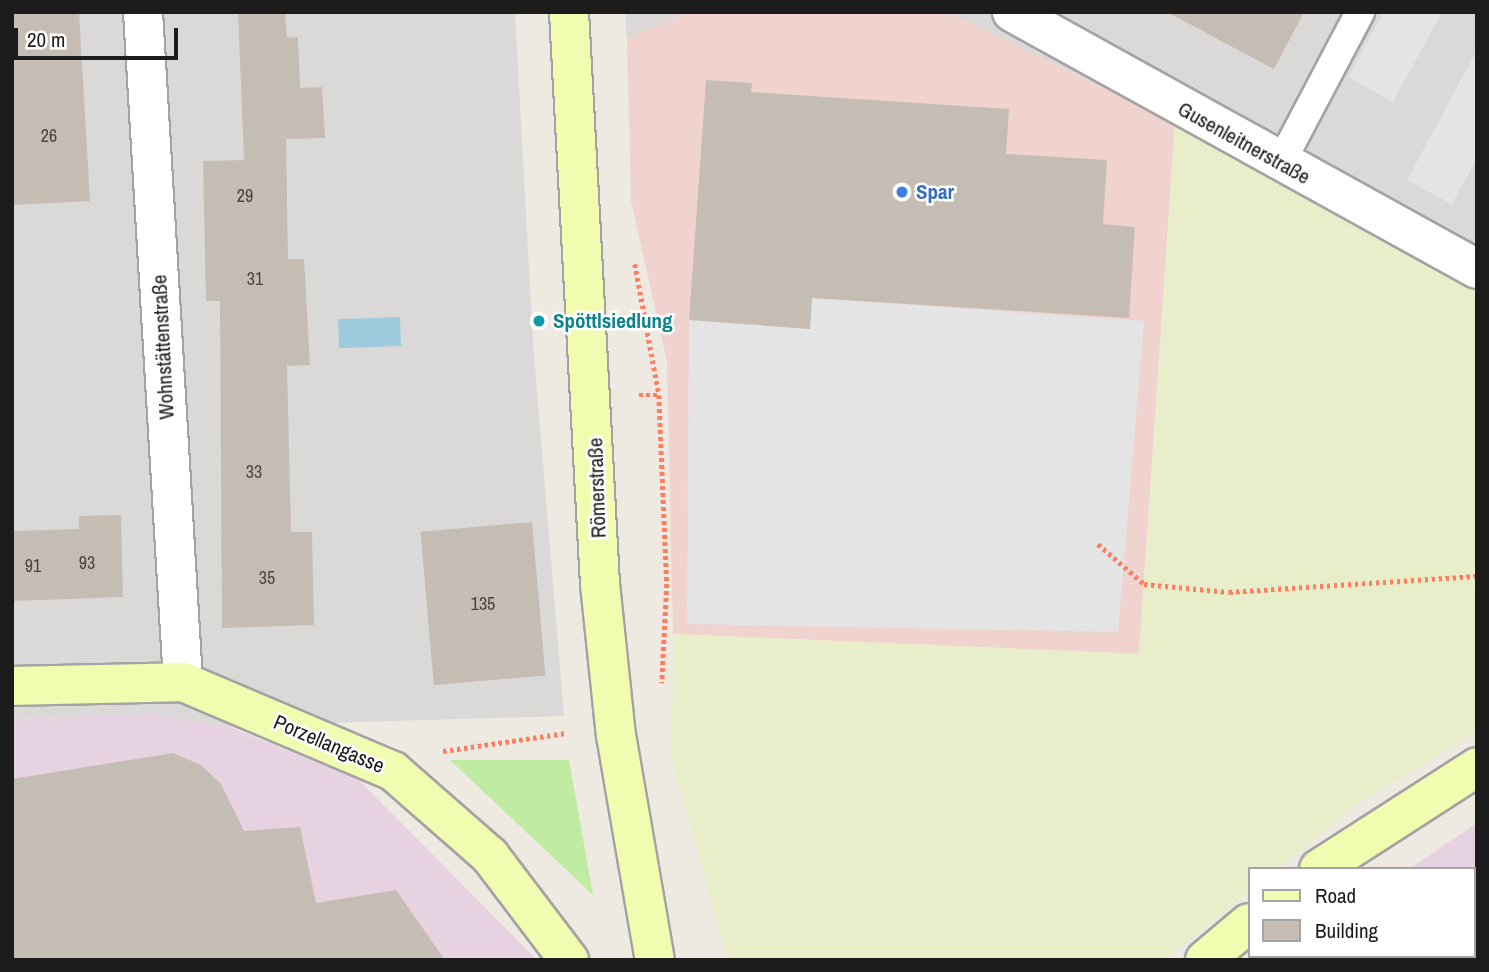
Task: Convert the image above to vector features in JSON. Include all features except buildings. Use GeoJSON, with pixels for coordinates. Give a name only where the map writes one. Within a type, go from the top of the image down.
{"type":"FeatureCollection","features":[{"type":"Feature","properties":{"kind":"main road","name":"Römerstraße"},"geometry":{"type":"LineString","coordinates":[[569,12],[593,396],[600,584],[616,735],[655,960]]}},
{"type":"Feature","properties":{"kind":"main road","name":"Porzellangasse"},"geometry":{"type":"LineString","coordinates":[[12,686],[183,682],[393,771],[490,856],[569,960]]}},
{"type":"Feature","properties":{"kind":"main road"},"geometry":{"type":"LineString","coordinates":[[1322,867],[1477,767]]}},
{"type":"Feature","properties":{"kind":"main road"},"geometry":{"type":"LineString","coordinates":[[1205,960],[1248,924]]}},
{"type":"Feature","properties":{"kind":"street","name":"Wohnstättenstraße"},"geometry":{"type":"LineString","coordinates":[[143,12],[183,682]]}},
{"type":"Feature","properties":{"kind":"street","name":"Gusenleitnerstraße"},"geometry":{"type":"LineString","coordinates":[[1013,12],[1280,164],[1477,270]]}},
{"type":"Feature","properties":{"kind":"lane"},"geometry":{"type":"LineString","coordinates":[[1280,164],[1360,12]]}},
{"type":"Feature","properties":{"kind":"path"},"geometry":{"type":"LineString","coordinates":[[633,253],[659,395],[667,584],[662,694]]}},
{"type":"Feature","properties":{"kind":"path"},"geometry":{"type":"LineString","coordinates":[[593,396],[659,395]]}},
{"type":"Feature","properties":{"kind":"path"},"geometry":{"type":"LineString","coordinates":[[1098,544],[1144,584],[1229,592],[1477,576]]}},
{"type":"Feature","properties":{"kind":"path"},"geometry":{"type":"LineString","coordinates":[[438,752],[581,731]]}},
{"type":"Feature","properties":{"kind":"shaded area"},"geometry":{"type":"Polygon","coordinates":[[[12,12],[515,12],[533,342],[564,716],[227,726],[147,714],[12,719],[12,12]]]}},
{"type":"Feature","properties":{"kind":"shaded area"},"geometry":{"type":"Polygon","coordinates":[[[625,12],[689,12],[627,38],[625,12]]]}},
{"type":"Feature","properties":{"kind":"shaded area"},"geometry":{"type":"Polygon","coordinates":[[[689,12],[948,12],[1175,123],[1139,654],[673,634],[667,362],[631,201],[627,38],[689,12]]]}},
{"type":"Feature","properties":{"kind":"shaded area"},"geometry":{"type":"Polygon","coordinates":[[[948,12],[1477,12],[1477,292],[1175,123],[948,12]]]}},
{"type":"Feature","properties":{"kind":"shaded area"},"geometry":{"type":"Polygon","coordinates":[[[1384,12],[1442,12],[1393,102],[1348,77],[1384,12]]]}},
{"type":"Feature","properties":{"kind":"shaded area"},"geometry":{"type":"Polygon","coordinates":[[[1477,50],[1477,158],[1452,204],[1407,180],[1477,50]]]}},
{"type":"Feature","properties":{"kind":"shaded area"},"geometry":{"type":"Polygon","coordinates":[[[812,298],[1144,321],[1118,632],[687,624],[689,320],[810,329],[812,298]]]}},
{"type":"Feature","properties":{"kind":"shaded area"},"geometry":{"type":"Polygon","coordinates":[[[147,714],[227,726],[358,779],[537,960],[12,960],[12,719],[147,714]]]}},
{"type":"Feature","properties":{"kind":"shaded area"},"geometry":{"type":"Polygon","coordinates":[[[1477,823],[1477,960],[1284,960],[1475,958],[1475,867],[1412,867],[1477,823]]]}},
{"type":"Feature","properties":{"kind":"green space"},"geometry":{"type":"Polygon","coordinates":[[[1175,123],[1477,292],[1477,732],[1358,803],[1279,867],[1248,867],[1248,892],[1165,960],[728,960],[672,760],[673,634],[1139,654],[1175,123]]]}},
{"type":"Feature","properties":{"kind":"green space"},"geometry":{"type":"Polygon","coordinates":[[[450,760],[569,760],[593,895],[450,760]]]}},
{"type":"Feature","properties":{"kind":"water"},"geometry":{"type":"Polygon","coordinates":[[[400,317],[401,346],[339,348],[338,319],[400,317]]]}},
{"type":"Feature","properties":{"kind":"place","name":"Spar"},"geometry":{"type":"Point","coordinates":[902,192]}},
{"type":"Feature","properties":{"kind":"place","name":"Spöttlsiedlung"},"geometry":{"type":"Point","coordinates":[539,321]}}]}
